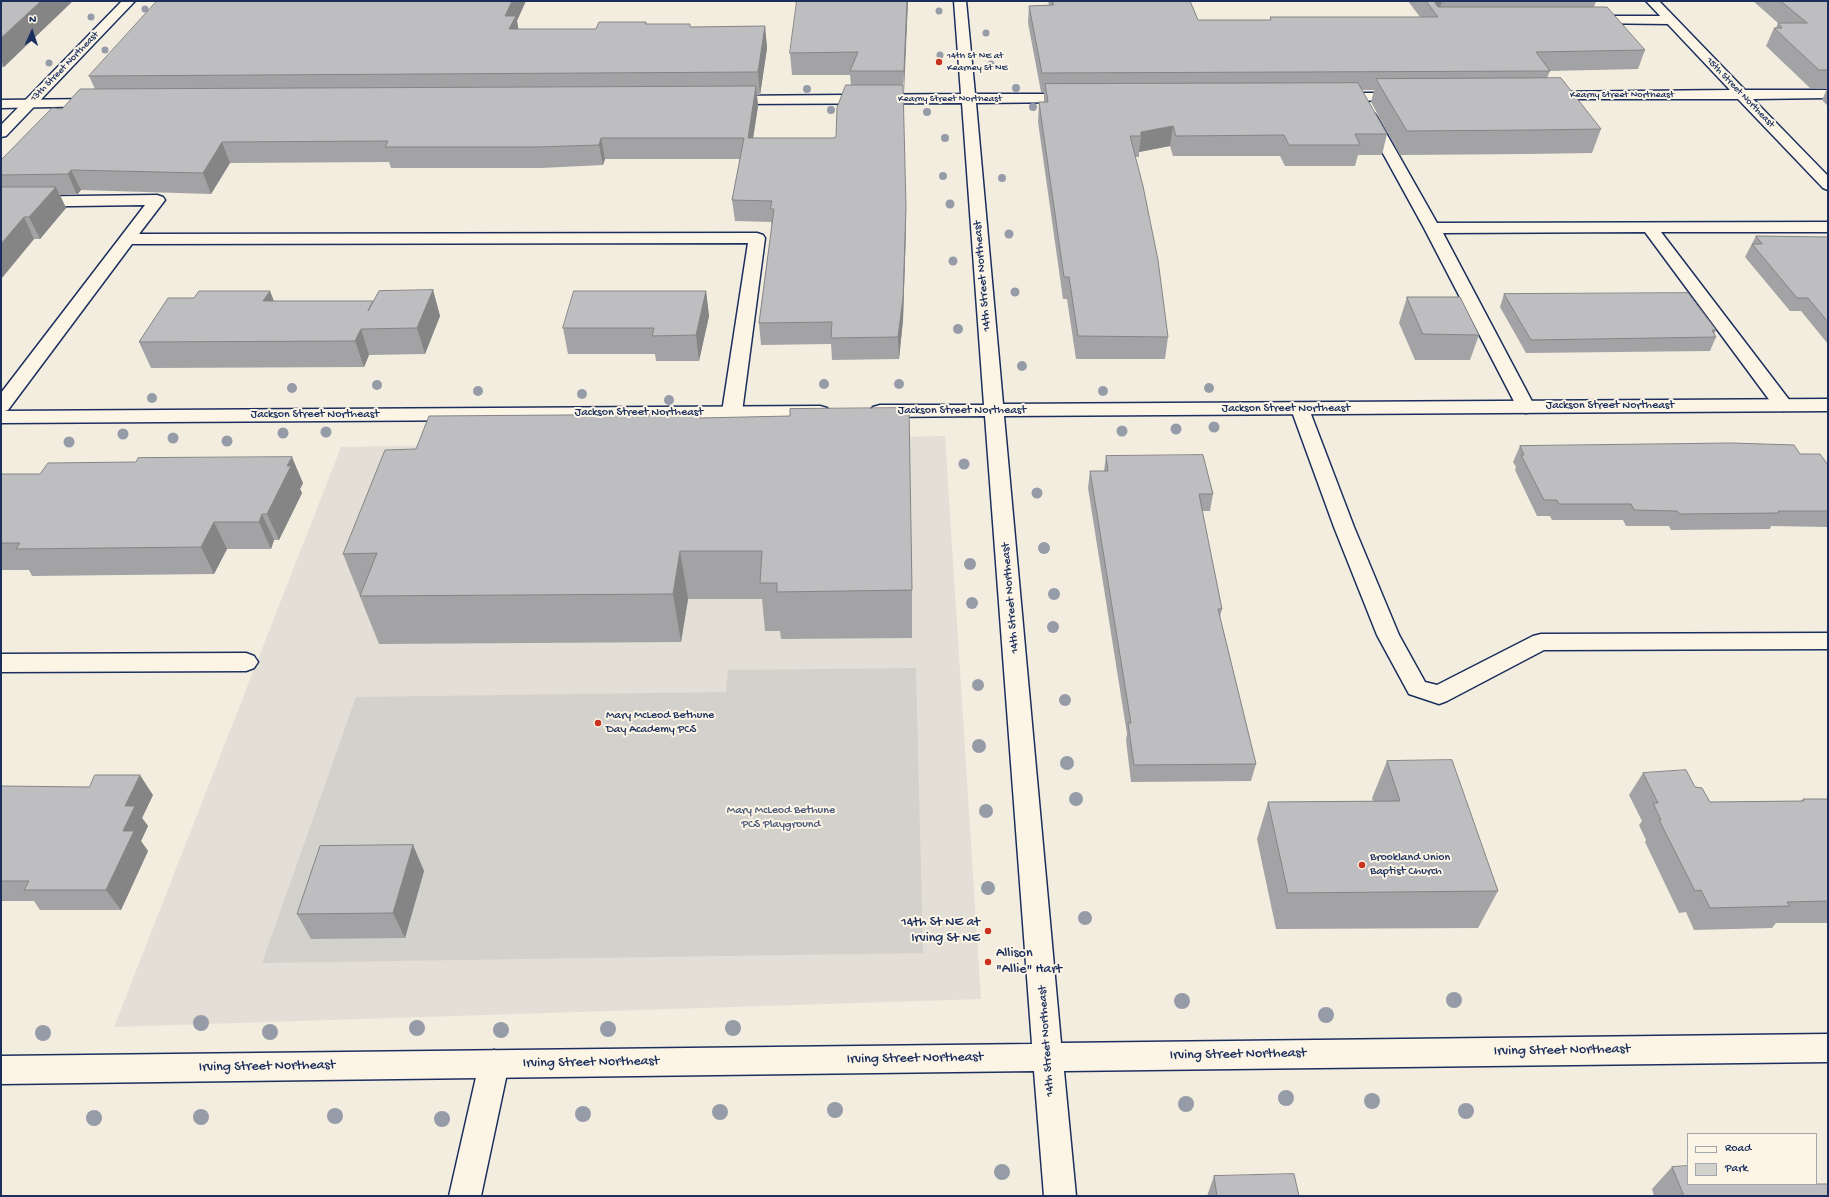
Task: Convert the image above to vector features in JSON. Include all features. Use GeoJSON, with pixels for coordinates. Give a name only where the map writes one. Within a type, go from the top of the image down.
{"type":"FeatureCollection","features":[{"type":"Feature","properties":{"kind":"street","name":"13th Street Northeast"},"geometry":{"type":"LineString","coordinates":[[1,133],[129,1]]}},
{"type":"Feature","properties":{"kind":"street","name":"14th Street Northeast"},"geometry":{"type":"LineString","coordinates":[[960,1],[995,410],[1053,1127],[1060,1196]]}},
{"type":"Feature","properties":{"kind":"street","name":"15th Street Northeast"},"geometry":{"type":"LineString","coordinates":[[1652,1],[1828,185]]}},
{"type":"Feature","properties":{"kind":"street"},"geometry":{"type":"LineString","coordinates":[[1578,20],[1670,20]]}},
{"type":"Feature","properties":{"kind":"street","name":"Kearny Street Northeast"},"geometry":{"type":"LineString","coordinates":[[1529,96],[1828,94]]}},
{"type":"Feature","properties":{"kind":"street"},"geometry":{"type":"LineString","coordinates":[[1320,97],[1418,96]]}},
{"type":"Feature","properties":{"kind":"street"},"geometry":{"type":"LineString","coordinates":[[1359,97],[1432,228],[1526,407]]}},
{"type":"Feature","properties":{"kind":"street","name":"Kearny Street Northeast"},"geometry":{"type":"LineString","coordinates":[[717,100],[1086,98]]}},
{"type":"Feature","properties":{"kind":"street"},"geometry":{"type":"LineString","coordinates":[[1,104],[110,103]]}},
{"type":"Feature","properties":{"kind":"street"},"geometry":{"type":"LineString","coordinates":[[1,202],[157,200],[1,406]]}},
{"type":"Feature","properties":{"kind":"street"},"geometry":{"type":"LineString","coordinates":[[1649,227],[1783,405]]}},
{"type":"Feature","properties":{"kind":"street"},"geometry":{"type":"LineString","coordinates":[[1432,228],[1828,227]]}},
{"type":"Feature","properties":{"kind":"street"},"geometry":{"type":"LineString","coordinates":[[128,238],[757,238],[732,412]]}},
{"type":"Feature","properties":{"kind":"street","name":"Jackson Street Northeast"},"geometry":{"type":"LineString","coordinates":[[866,412],[1828,405]]}},
{"type":"Feature","properties":{"kind":"street"},"geometry":{"type":"LineString","coordinates":[[1300,409],[1344,527],[1388,635],[1417,688],[1439,695],[1541,642],[1828,641]]}},
{"type":"Feature","properties":{"kind":"street","name":"Jackson Street Northeast"},"geometry":{"type":"LineString","coordinates":[[1,417],[834,412]]}},
{"type":"Feature","properties":{"kind":"street"},"geometry":{"type":"LineString","coordinates":[[1,663],[246,662]]}},
{"type":"Feature","properties":{"kind":"street","name":"Irving Street Northeast"},"geometry":{"type":"LineString","coordinates":[[1,1070],[1828,1048]]}},
{"type":"Feature","properties":{"kind":"street"},"geometry":{"type":"LineString","coordinates":[[465,1196],[494,1064]]}},
{"type":"Feature","properties":{"kind":"shaded area","name":"Mary McLeod Bethune Day Academy PCS"},"geometry":{"type":"Polygon","coordinates":[[[945,436],[981,999],[114,1027],[341,447],[945,436]]]}},
{"type":"Feature","properties":{"kind":"green space","name":"Mary McLeod Bethune PCS Playground"},"geometry":{"type":"Polygon","coordinates":[[[916,668],[923,953],[262,963],[356,697],[726,692],[728,670],[916,668]]]}},
{"type":"Feature","properties":{"kind":"building"},"geometry":{"type":"Polygon","coordinates":[[[1,1],[41,1],[1,38],[1,1]]]}},
{"type":"Feature","properties":{"kind":"building"},"geometry":{"type":"Polygon","coordinates":[[[157,1],[512,1],[505,16],[516,16],[509,29],[596,29],[599,22],[690,24],[690,27],[765,26],[758,72],[89,76],[157,1]]]}},
{"type":"Feature","properties":{"kind":"building"},"geometry":{"type":"Polygon","coordinates":[[[797,1],[907,1],[904,71],[850,71],[858,52],[790,53],[797,1]]]}},
{"type":"Feature","properties":{"kind":"building"},"geometry":{"type":"Polygon","coordinates":[[[1053,1],[1190,1],[1198,20],[1271,20],[1270,17],[1438,17],[1426,1],[1436,1],[1435,3],[1438,7],[1607,7],[1645,50],[1536,52],[1550,71],[1042,73],[1029,6],[1053,5],[1053,1]]]}},
{"type":"Feature","properties":{"kind":"building"},"geometry":{"type":"Polygon","coordinates":[[[1781,1],[1828,1],[1828,70],[1819,70],[1774,28],[1782,28],[1778,23],[1807,23],[1781,1]]]}},
{"type":"Feature","properties":{"kind":"building"},"geometry":{"type":"Polygon","coordinates":[[[1561,78],[1601,129],[1407,131],[1376,79],[1561,78]]]}},
{"type":"Feature","properties":{"kind":"building"},"geometry":{"type":"Polygon","coordinates":[[[1358,83],[1387,134],[1355,134],[1360,145],[1289,145],[1284,135],[1176,136],[1173,126],[1141,132],[1141,136],[1130,136],[1143,186],[1158,260],[1168,337],[1078,336],[1069,277],[1064,277],[1039,102],[1048,102],[1045,84],[1358,83]]]}},
{"type":"Feature","properties":{"kind":"building"},"geometry":{"type":"Polygon","coordinates":[[[846,85],[903,85],[906,207],[903,298],[898,337],[831,338],[832,322],[759,323],[774,209],[770,209],[772,201],[732,200],[744,138],[601,138],[599,145],[537,147],[385,147],[388,141],[222,142],[203,173],[71,170],[68,174],[1,175],[1,160],[52,108],[62,109],[80,89],[756,86],[748,138],[833,138],[836,137],[837,108],[846,85]]]}},
{"type":"Feature","properties":{"kind":"building"},"geometry":{"type":"Polygon","coordinates":[[[1,187],[56,187],[29,217],[24,217],[1,244],[1,187]]]}},
{"type":"Feature","properties":{"kind":"building"},"geometry":{"type":"Polygon","coordinates":[[[1756,236],[1828,237],[1828,322],[1808,298],[1797,298],[1752,244],[1762,244],[1756,236]]]}},
{"type":"Feature","properties":{"kind":"building"},"geometry":{"type":"Polygon","coordinates":[[[433,290],[417,328],[361,329],[355,341],[139,342],[168,298],[194,298],[199,291],[270,291],[263,301],[373,301],[368,311],[379,291],[433,290]]]}},
{"type":"Feature","properties":{"kind":"building"},"geometry":{"type":"Polygon","coordinates":[[[574,291],[706,291],[696,335],[652,336],[654,328],[563,328],[574,291]]]}},
{"type":"Feature","properties":{"kind":"building"},"geometry":{"type":"Polygon","coordinates":[[[1688,293],[1716,330],[1712,330],[1716,337],[1531,340],[1504,294],[1688,293]]]}},
{"type":"Feature","properties":{"kind":"building"},"geometry":{"type":"Polygon","coordinates":[[[1407,297],[1460,297],[1479,335],[1423,334],[1407,297]]]}},
{"type":"Feature","properties":{"kind":"building"},"geometry":{"type":"Polygon","coordinates":[[[909,408],[912,590],[777,592],[777,583],[760,583],[762,551],[680,551],[673,594],[360,596],[377,553],[343,554],[385,450],[416,449],[429,416],[701,414],[700,418],[790,416],[790,409],[909,408]]]}},
{"type":"Feature","properties":{"kind":"building"},"geometry":{"type":"Polygon","coordinates":[[[1732,443],[1794,445],[1800,454],[1820,454],[1828,465],[1828,511],[1680,514],[1677,511],[1634,510],[1631,504],[1559,504],[1557,500],[1544,500],[1521,455],[1524,455],[1520,446],[1732,443]]]}},
{"type":"Feature","properties":{"kind":"building"},"geometry":{"type":"Polygon","coordinates":[[[1203,455],[1213,494],[1199,494],[1222,609],[1218,609],[1256,764],[1134,765],[1128,723],[1131,723],[1090,471],[1108,471],[1106,456],[1203,455]]]}},
{"type":"Feature","properties":{"kind":"building"},"geometry":{"type":"Polygon","coordinates":[[[292,457],[287,466],[291,466],[267,514],[262,514],[259,522],[214,522],[201,547],[16,549],[20,543],[1,543],[1,474],[40,474],[48,463],[136,462],[138,458],[292,457]]]}},
{"type":"Feature","properties":{"kind":"building"},"geometry":{"type":"Polygon","coordinates":[[[1452,760],[1498,891],[1288,893],[1268,802],[1400,801],[1387,761],[1452,760]]]}},
{"type":"Feature","properties":{"kind":"building"},"geometry":{"type":"Polygon","coordinates":[[[1686,770],[1695,787],[1702,788],[1710,802],[1804,801],[1803,799],[1828,799],[1828,901],[1787,902],[1790,906],[1710,908],[1701,890],[1695,891],[1659,820],[1661,820],[1653,803],[1658,803],[1643,773],[1686,770]]]}},
{"type":"Feature","properties":{"kind":"building"},"geometry":{"type":"Polygon","coordinates":[[[95,775],[140,775],[125,806],[135,806],[123,831],[134,831],[106,890],[24,890],[29,881],[1,881],[1,786],[89,787],[95,775]]]}},
{"type":"Feature","properties":{"kind":"building"},"geometry":{"type":"Polygon","coordinates":[[[413,845],[393,913],[297,914],[320,846],[413,845]]]}},
{"type":"Feature","properties":{"kind":"building"},"geometry":{"type":"Polygon","coordinates":[[[1687,1166],[1687,1185],[1828,1184],[1828,1196],[1684,1196],[1672,1167],[1687,1166]]]}},
{"type":"Feature","properties":{"kind":"building"},"geometry":{"type":"Polygon","coordinates":[[[1294,1174],[1299,1196],[1217,1196],[1214,1176],[1294,1174]]]}},
{"type":"Feature","properties":{"kind":"place","name":"14th St NE at Kearney St NE"},"geometry":{"type":"Point","coordinates":[939,62]}},
{"type":"Feature","properties":{"kind":"place","name":"Mary McLeod Bethune Day Academy PCS"},"geometry":{"type":"Point","coordinates":[598,723]}},
{"type":"Feature","properties":{"kind":"place","name":"Brookland Union Baptist Church"},"geometry":{"type":"Point","coordinates":[1362,865]}},
{"type":"Feature","properties":{"kind":"place","name":"14th St NE at Irving St NE"},"geometry":{"type":"Point","coordinates":[988,931]}},
{"type":"Feature","properties":{"kind":"place","name":"Allison \"Allie\" Hart"},"geometry":{"type":"Point","coordinates":[988,962]}}]}
